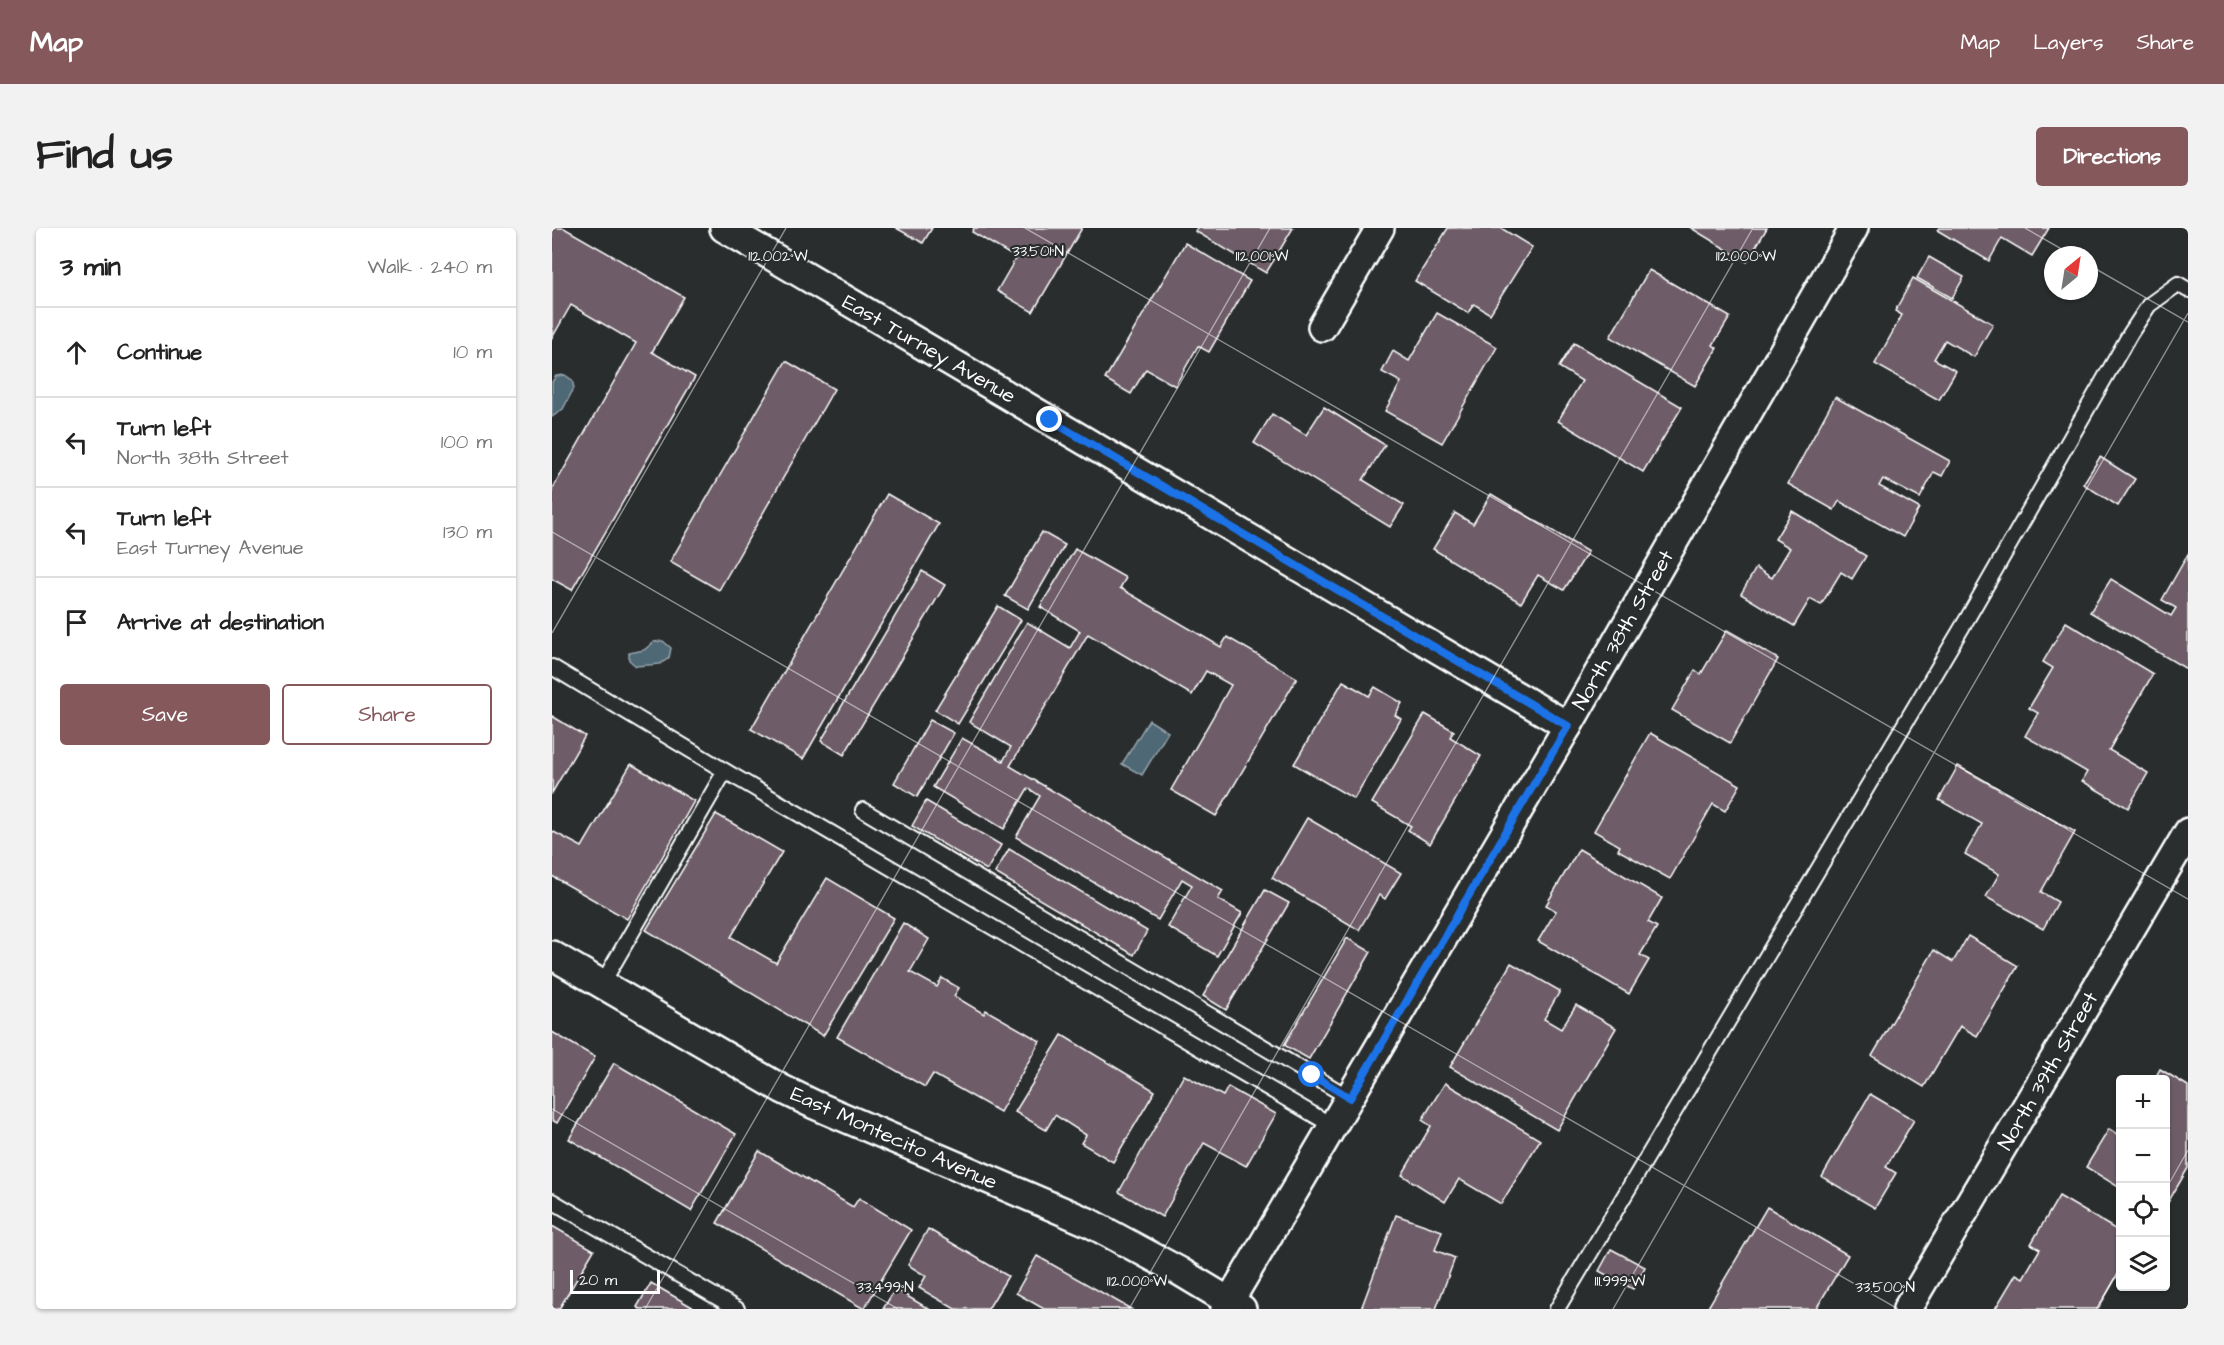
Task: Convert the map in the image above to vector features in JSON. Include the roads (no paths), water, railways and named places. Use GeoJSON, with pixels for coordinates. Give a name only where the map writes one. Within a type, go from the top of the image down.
{"type":"FeatureCollection","features":[{"type":"Feature","properties":{"kind":"street","name":"East Turney Avenue"},"geometry":{"type":"LineString","coordinates":[[724,228],[1568,726]]}},
{"type":"Feature","properties":{"kind":"street"},"geometry":{"type":"LineString","coordinates":[[1322,327],[1380,228]]}},
{"type":"Feature","properties":{"kind":"street","name":"North 38th Street"},"geometry":{"type":"LineString","coordinates":[[1232,1307],[1333,1126],[1568,726],[1854,228]]}},
{"type":"Feature","properties":{"kind":"street","name":"North 39th Street"},"geometry":{"type":"LineString","coordinates":[[1907,1309],[2188,832]]}},
{"type":"Feature","properties":{"kind":"street","name":"East Montecito Avenue"},"geometry":{"type":"LineString","coordinates":[[552,955],[790,1093],[1088,1222],[1179,1271],[1232,1307]]}},
{"type":"Feature","properties":{"kind":"lane"},"geometry":{"type":"LineString","coordinates":[[1557,1309],[1966,619],[2130,333],[2149,305],[2178,284],[2188,290]]}},
{"type":"Feature","properties":{"kind":"lane"},"geometry":{"type":"LineString","coordinates":[[552,667],[725,771],[1333,1126]]}},
{"type":"Feature","properties":{"kind":"lane"},"geometry":{"type":"LineString","coordinates":[[602,984],[725,771]]}},
{"type":"Feature","properties":{"kind":"lane"},"geometry":{"type":"LineString","coordinates":[[863,810],[1350,1098]]}},
{"type":"Feature","properties":{"kind":"lane"},"geometry":{"type":"LineString","coordinates":[[552,1202],[737,1309]]}},
{"type":"Feature","properties":{"kind":"water"},"geometry":{"type":"Polygon","coordinates":[[[565,375],[572,380],[574,388],[563,409],[552,417],[552,382],[556,376],[565,375]]]}},
{"type":"Feature","properties":{"kind":"water"},"geometry":{"type":"Polygon","coordinates":[[[663,641],[671,648],[669,658],[660,664],[636,666],[629,660],[629,653],[644,650],[654,642],[663,641]]]}},
{"type":"Feature","properties":{"kind":"water"},"geometry":{"type":"Polygon","coordinates":[[[1149,720],[1168,732],[1142,775],[1122,764],[1149,720]]]}}]}
